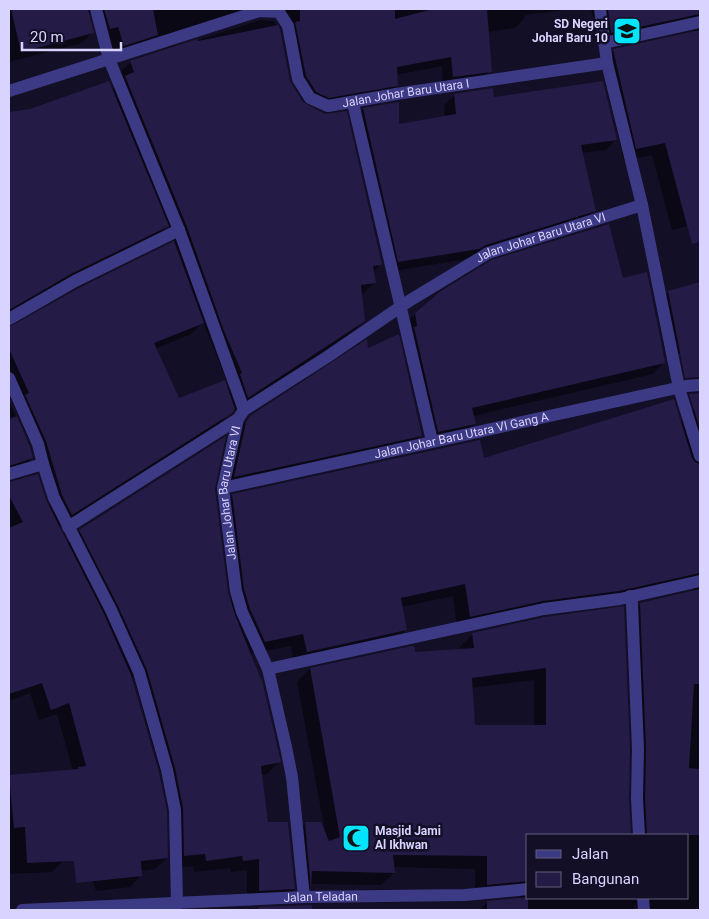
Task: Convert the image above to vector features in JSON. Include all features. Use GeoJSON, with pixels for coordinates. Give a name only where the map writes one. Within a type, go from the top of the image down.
{"type":"FeatureCollection","features":[{"type":"Feature","properties":{"kind":"street","name":"Jalan Johar Baru Utara VI"},"geometry":{"type":"LineString","coordinates":[[96,9],[108,60],[180,230],[241,414],[223,488],[236,591],[242,612],[268,669],[292,777],[304,897]]}},
{"type":"Feature","properties":{"kind":"street"},"geometry":{"type":"LineString","coordinates":[[600,9],[607,63],[642,205],[679,388],[700,456]]}},
{"type":"Feature","properties":{"kind":"street","name":"Jalan Johar Baru Utara I"},"geometry":{"type":"LineString","coordinates":[[9,91],[259,11],[279,12],[288,26],[298,79],[310,98],[328,106],[396,94],[607,63]]}},
{"type":"Feature","properties":{"kind":"street"},"geometry":{"type":"LineString","coordinates":[[604,43],[700,22]]}},
{"type":"Feature","properties":{"kind":"street"},"geometry":{"type":"LineString","coordinates":[[353,103],[432,441]]}},
{"type":"Feature","properties":{"kind":"street","name":"Jalan Johar Baru Utara VI"},"geometry":{"type":"LineString","coordinates":[[241,414],[400,306],[488,253],[642,205]]}},
{"type":"Feature","properties":{"kind":"street"},"geometry":{"type":"LineString","coordinates":[[9,319],[75,281],[180,230]]}},
{"type":"Feature","properties":{"kind":"street"},"geometry":{"type":"LineString","coordinates":[[9,378],[38,444],[54,498],[111,610],[138,672],[168,770],[175,810],[177,904]]}},
{"type":"Feature","properties":{"kind":"street","name":"Jalan Johar Baru Utara VI Gang A"},"geometry":{"type":"LineString","coordinates":[[223,488],[432,441],[700,385]]}},
{"type":"Feature","properties":{"kind":"street"},"geometry":{"type":"LineString","coordinates":[[68,527],[241,414]]}},
{"type":"Feature","properties":{"kind":"street"},"geometry":{"type":"LineString","coordinates":[[9,474],[43,464]]}},
{"type":"Feature","properties":{"kind":"street"},"geometry":{"type":"LineString","coordinates":[[268,669],[544,609],[620,599],[700,581]]}},
{"type":"Feature","properties":{"kind":"street"},"geometry":{"type":"LineString","coordinates":[[630,596],[632,603],[638,749],[637,800],[639,834]]}},
{"type":"Feature","properties":{"kind":"street","name":"Jalan Teladan"},"geometry":{"type":"LineString","coordinates":[[22,910],[97,909],[304,897],[340,904],[465,896],[526,889]]}},
{"type":"Feature","properties":{"kind":"building"},"geometry":{"type":"Polygon","coordinates":[[[11,9],[88,9],[94,33],[21,52],[11,9]]]}},
{"type":"Feature","properties":{"kind":"building"},"geometry":{"type":"Polygon","coordinates":[[[104,9],[153,9],[158,35],[124,46],[118,27],[110,29],[104,9]]]}},
{"type":"Feature","properties":{"kind":"building"},"geometry":{"type":"Polygon","coordinates":[[[300,9],[395,9],[395,19],[433,9],[487,9],[492,72],[453,77],[451,57],[397,67],[398,86],[329,98],[316,92],[306,76],[295,22],[300,21],[300,9]]]}},
{"type":"Feature","properties":{"kind":"building","name":"SD Negeri Johar Baru 10"},"geometry":{"type":"Polygon","coordinates":[[[608,9],[700,9],[700,14],[611,33],[608,9]]]}},
{"type":"Feature","properties":{"kind":"building"},"geometry":{"type":"Polygon","coordinates":[[[278,25],[290,81],[303,102],[325,114],[347,111],[382,265],[373,266],[376,283],[361,285],[365,321],[248,398],[240,374],[242,373],[224,331],[187,227],[125,76],[134,72],[130,61],[197,39],[198,41],[278,25]]]}},
{"type":"Feature","properties":{"kind":"building"},"geometry":{"type":"Polygon","coordinates":[[[700,30],[700,242],[692,244],[665,143],[636,149],[613,49],[700,30]]]}},
{"type":"Feature","properties":{"kind":"building"},"geometry":{"type":"Polygon","coordinates":[[[109,81],[169,226],[71,274],[9,310],[9,112],[30,109],[109,81]]]}},
{"type":"Feature","properties":{"kind":"building"},"geometry":{"type":"Polygon","coordinates":[[[603,81],[617,140],[581,145],[596,211],[486,245],[479,249],[398,262],[363,108],[399,102],[399,124],[456,114],[454,94],[493,88],[494,97],[603,81]]]}},
{"type":"Feature","properties":{"kind":"building"},"geometry":{"type":"Polygon","coordinates":[[[609,224],[623,278],[647,272],[666,367],[665,363],[472,408],[476,424],[438,432],[414,327],[417,326],[415,313],[441,291],[491,260],[609,224]]]}},
{"type":"Feature","properties":{"kind":"building"},"geometry":{"type":"Polygon","coordinates":[[[174,241],[204,323],[154,343],[179,398],[225,380],[235,409],[232,413],[72,515],[62,495],[46,441],[25,395],[29,393],[9,349],[9,327],[79,288],[174,241]]]}},
{"type":"Feature","properties":{"kind":"building"},"geometry":{"type":"Polygon","coordinates":[[[700,282],[700,377],[685,378],[668,291],[700,282]]]}},
{"type":"Feature","properties":{"kind":"building"},"geometry":{"type":"Polygon","coordinates":[[[399,334],[422,436],[234,477],[246,422],[250,416],[367,339],[368,348],[399,334]]]}},
{"type":"Feature","properties":{"kind":"building"},"geometry":{"type":"Polygon","coordinates":[[[700,393],[700,429],[689,394],[700,393]]]}},
{"type":"Feature","properties":{"kind":"building"},"geometry":{"type":"Polygon","coordinates":[[[674,399],[692,458],[700,464],[700,573],[619,591],[543,601],[470,617],[465,584],[401,598],[407,630],[307,652],[303,634],[265,642],[250,609],[244,589],[232,494],[480,440],[484,458],[674,399]]]}},
{"type":"Feature","properties":{"kind":"building"},"geometry":{"type":"Polygon","coordinates":[[[17,416],[33,458],[9,466],[9,419],[17,416]]]}},
{"type":"Feature","properties":{"kind":"building"},"geometry":{"type":"Polygon","coordinates":[[[226,436],[215,489],[228,592],[235,615],[263,684],[281,762],[261,766],[268,822],[288,822],[295,889],[259,891],[259,859],[243,861],[242,856],[206,861],[205,854],[184,856],[183,808],[175,768],[147,670],[118,606],[79,530],[226,436]]]}},
{"type":"Feature","properties":{"kind":"building"},"geometry":{"type":"Polygon","coordinates":[[[38,474],[47,502],[104,614],[131,675],[159,772],[167,811],[168,858],[141,861],[142,876],[76,883],[74,861],[27,863],[25,827],[14,828],[9,775],[79,769],[78,767],[86,766],[69,703],[51,710],[42,683],[9,694],[9,528],[23,522],[9,496],[9,482],[38,474]]]}},
{"type":"Feature","properties":{"kind":"building"},"geometry":{"type":"Polygon","coordinates":[[[700,589],[700,684],[694,684],[689,768],[700,769],[700,835],[647,834],[645,799],[646,749],[640,603],[700,589]]]}},
{"type":"Feature","properties":{"kind":"building"},"geometry":{"type":"Polygon","coordinates":[[[624,606],[630,749],[629,799],[631,834],[526,834],[526,881],[487,885],[487,856],[393,855],[395,873],[312,871],[311,889],[305,822],[321,822],[329,841],[340,837],[310,668],[411,646],[415,647],[415,652],[474,648],[472,633],[545,617],[624,606]],[[546,668],[472,678],[475,725],[546,725],[546,668]]]}},
{"type":"Feature","properties":{"kind":"building"},"geometry":{"type":"Polygon","coordinates":[[[526,897],[528,899],[528,910],[487,910],[487,901],[526,897]]]}},
{"type":"Feature","properties":{"kind":"building"},"geometry":{"type":"Polygon","coordinates":[[[312,905],[312,910],[259,910],[259,907],[312,905]]]}},
{"type":"Feature","properties":{"kind":"place","name":"SD Negeri Johar Baru 10"},"geometry":{"type":"Point","coordinates":[627,31]}},
{"type":"Feature","properties":{"kind":"place","name":"Masjid Jami Al Ikhwan"},"geometry":{"type":"Point","coordinates":[356,838]}}]}
